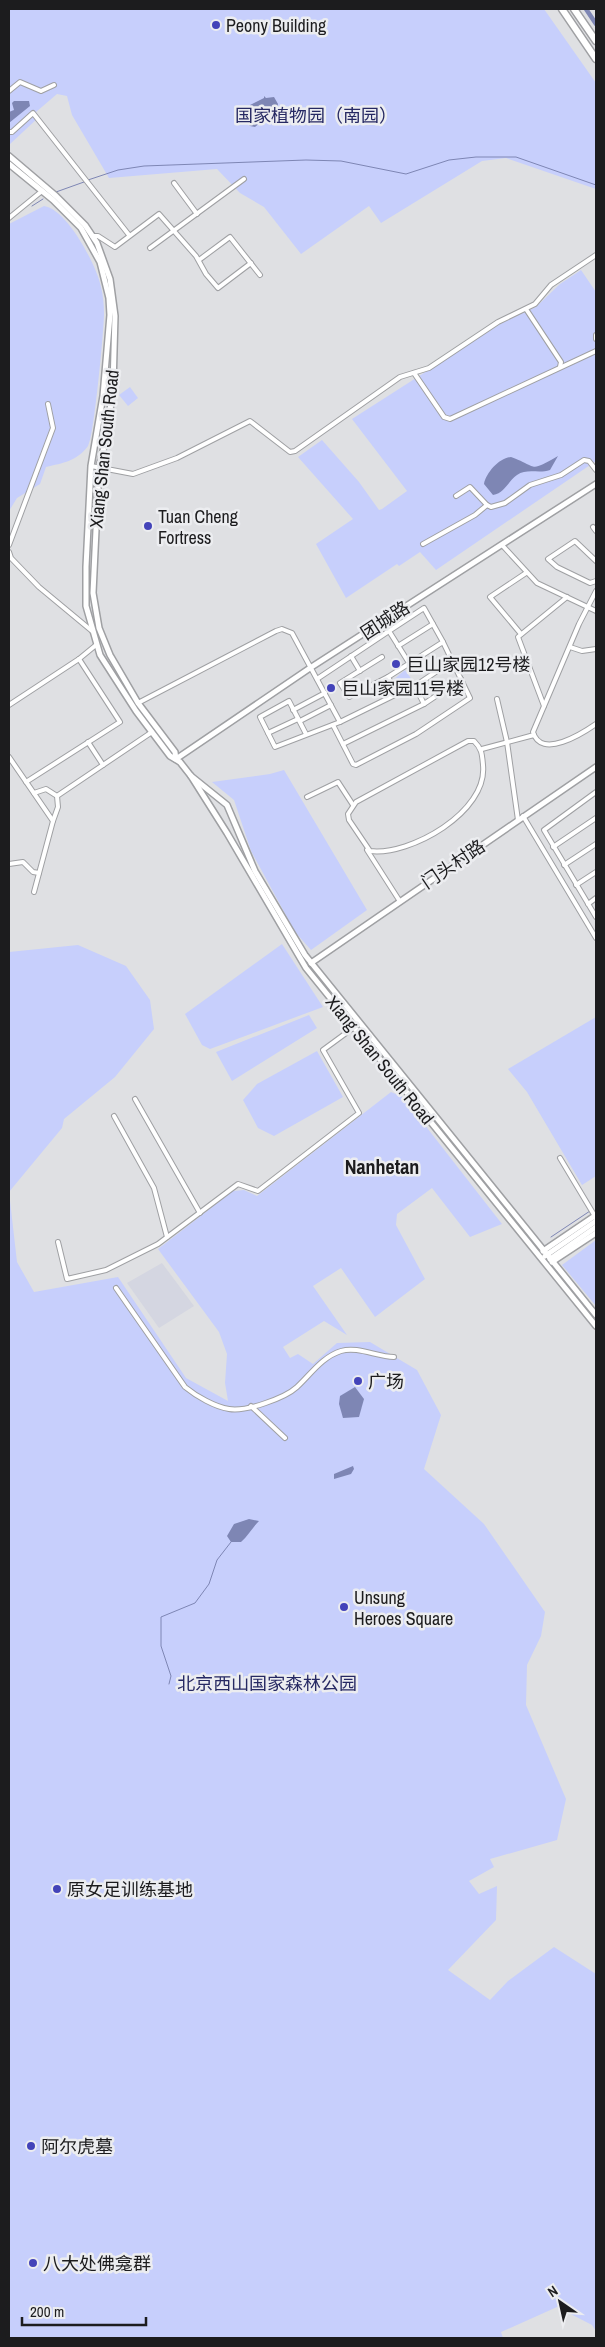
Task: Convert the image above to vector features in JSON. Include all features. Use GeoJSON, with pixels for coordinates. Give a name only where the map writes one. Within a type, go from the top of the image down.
{"type":"FeatureCollection","features":[{"type":"Feature","properties":{"kind":"highway"},"geometry":{"type":"LineString","coordinates":[[562,9],[596,59]]}},
{"type":"Feature","properties":{"kind":"highway"},"geometry":{"type":"LineString","coordinates":[[574,9],[596,41]]}},
{"type":"Feature","properties":{"kind":"street"},"geometry":{"type":"LineString","coordinates":[[9,91],[20,82],[41,91],[54,85]]}},
{"type":"Feature","properties":{"kind":"street"},"geometry":{"type":"LineString","coordinates":[[9,132],[12,132],[33,113],[129,235]]}},
{"type":"Feature","properties":{"kind":"street","name":"Xiang Shan South Road"},"geometry":{"type":"LineString","coordinates":[[9,156],[72,211],[92,236],[110,279],[116,316],[107,435],[99,467],[93,583],[96,614],[99,628],[110,655],[138,703],[175,752],[176,759]]}},
{"type":"Feature","properties":{"kind":"street","name":"Xiang Shan South Road"},"geometry":{"type":"LineString","coordinates":[[9,164],[68,214],[88,240],[100,262],[109,298],[110,315],[103,396],[99,431],[91,466],[85,596],[96,645],[118,685],[152,732],[170,756],[176,759],[191,776],[239,852],[293,949],[353,1028],[596,1326]]}},
{"type":"Feature","properties":{"kind":"street"},"geometry":{"type":"LineString","coordinates":[[150,248],[244,179]]}},
{"type":"Feature","properties":{"kind":"street"},"geometry":{"type":"LineString","coordinates":[[174,183],[197,214]]}},
{"type":"Feature","properties":{"kind":"street"},"geometry":{"type":"LineString","coordinates":[[9,218],[42,191]]}},
{"type":"Feature","properties":{"kind":"street"},"geometry":{"type":"LineString","coordinates":[[92,236],[98,236],[115,247],[159,214],[199,260],[206,274],[218,288],[251,263]]}},
{"type":"Feature","properties":{"kind":"street"},"geometry":{"type":"LineString","coordinates":[[199,260],[230,237],[260,275]]}},
{"type":"Feature","properties":{"kind":"street"},"geometry":{"type":"LineString","coordinates":[[91,466],[132,474],[177,458],[250,421],[290,452],[295,451],[400,377],[429,368],[498,322],[535,304],[550,284],[596,255]]}},
{"type":"Feature","properties":{"kind":"street"},"geometry":{"type":"LineString","coordinates":[[526,309],[561,362],[560,367]]}},
{"type":"Feature","properties":{"kind":"street"},"geometry":{"type":"LineString","coordinates":[[414,372],[444,417],[450,419],[596,350]]}},
{"type":"Feature","properties":{"kind":"street"},"geometry":{"type":"LineString","coordinates":[[9,545],[53,428],[48,404]]}},
{"type":"Feature","properties":{"kind":"street"},"geometry":{"type":"LineString","coordinates":[[423,544],[475,515],[487,506],[491,507],[505,503],[530,485],[561,475],[584,460],[589,461],[596,470]]}},
{"type":"Feature","properties":{"kind":"street","name":"团城路"},"geometry":{"type":"LineString","coordinates":[[176,759],[310,668],[596,484]]}},
{"type":"Feature","properties":{"kind":"street"},"geometry":{"type":"LineString","coordinates":[[456,496],[470,487],[487,506]]}},
{"type":"Feature","properties":{"kind":"street"},"geometry":{"type":"LineString","coordinates":[[596,561],[575,541],[548,559],[557,567],[590,583],[596,581]]}},
{"type":"Feature","properties":{"kind":"street"},"geometry":{"type":"LineString","coordinates":[[502,545],[536,583],[596,611]]}},
{"type":"Feature","properties":{"kind":"street"},"geometry":{"type":"LineString","coordinates":[[9,552],[11,558],[39,587],[92,631]]}},
{"type":"Feature","properties":{"kind":"street"},"geometry":{"type":"LineString","coordinates":[[521,634],[490,597],[526,573]]}},
{"type":"Feature","properties":{"kind":"street"},"geometry":{"type":"LineString","coordinates":[[596,591],[534,726],[534,734],[540,742],[550,744],[577,738],[596,724]]}},
{"type":"Feature","properties":{"kind":"street"},"geometry":{"type":"LineString","coordinates":[[544,706],[518,637],[566,597]]}},
{"type":"Feature","properties":{"kind":"street"},"geometry":{"type":"LineString","coordinates":[[317,679],[424,608],[444,642],[470,698],[409,738],[356,765],[353,764],[333,725]]}},
{"type":"Feature","properties":{"kind":"street"},"geometry":{"type":"LineString","coordinates":[[398,646],[433,624]]}},
{"type":"Feature","properties":{"kind":"street"},"geometry":{"type":"LineString","coordinates":[[138,703],[276,631],[282,630],[292,633],[340,722]]}},
{"type":"Feature","properties":{"kind":"street"},"geometry":{"type":"LineString","coordinates":[[389,631],[410,663]]}},
{"type":"Feature","properties":{"kind":"street"},"geometry":{"type":"LineString","coordinates":[[382,656],[340,683],[349,697],[388,677],[444,642]]}},
{"type":"Feature","properties":{"kind":"street"},"geometry":{"type":"LineString","coordinates":[[9,705],[79,659],[96,645]]}},
{"type":"Feature","properties":{"kind":"street"},"geometry":{"type":"LineString","coordinates":[[570,647],[582,651],[596,649]]}},
{"type":"Feature","properties":{"kind":"street"},"geometry":{"type":"LineString","coordinates":[[350,656],[360,671]]}},
{"type":"Feature","properties":{"kind":"street"},"geometry":{"type":"LineString","coordinates":[[26,782],[120,722],[79,659]]}},
{"type":"Feature","properties":{"kind":"street"},"geometry":{"type":"LineString","coordinates":[[306,734],[289,701],[260,717],[274,747],[340,722],[415,686],[452,661]]}},
{"type":"Feature","properties":{"kind":"street"},"geometry":{"type":"LineString","coordinates":[[388,677],[397,694]]}},
{"type":"Feature","properties":{"kind":"street"},"geometry":{"type":"LineString","coordinates":[[343,744],[424,704],[461,679]]}},
{"type":"Feature","properties":{"kind":"street"},"geometry":{"type":"LineString","coordinates":[[415,686],[424,704]]}},
{"type":"Feature","properties":{"kind":"street"},"geometry":{"type":"LineString","coordinates":[[293,710],[325,693]]}},
{"type":"Feature","properties":{"kind":"street"},"geometry":{"type":"LineString","coordinates":[[497,699],[507,742],[520,818],[596,938]]}},
{"type":"Feature","properties":{"kind":"street"},"geometry":{"type":"LineString","coordinates":[[268,733],[331,705]]}},
{"type":"Feature","properties":{"kind":"street"},"geometry":{"type":"LineString","coordinates":[[57,796],[152,732]]}},
{"type":"Feature","properties":{"kind":"street"},"geometry":{"type":"LineString","coordinates":[[482,749],[534,734]]}},
{"type":"Feature","properties":{"kind":"street"},"geometry":{"type":"LineString","coordinates":[[365,846],[370,851],[375,852],[401,846],[446,825],[462,813],[473,801],[483,780],[482,749],[474,740],[461,743],[353,804],[348,814],[348,820],[399,900]]}},
{"type":"Feature","properties":{"kind":"street"},"geometry":{"type":"LineString","coordinates":[[88,742],[103,765]]}},
{"type":"Feature","properties":{"kind":"street"},"geometry":{"type":"LineString","coordinates":[[9,757],[53,821]]}},
{"type":"Feature","properties":{"kind":"street","name":"门头村路"},"geometry":{"type":"LineString","coordinates":[[311,963],[399,900],[596,766]]}},
{"type":"Feature","properties":{"kind":"street","name":"Xiang Shan South Road"},"geometry":{"type":"LineString","coordinates":[[191,776],[227,805],[255,871],[311,963],[596,1315]]}},
{"type":"Feature","properties":{"kind":"street"},"geometry":{"type":"LineString","coordinates":[[307,797],[338,782],[353,804]]}},
{"type":"Feature","properties":{"kind":"street"},"geometry":{"type":"LineString","coordinates":[[34,793],[46,790],[57,796]]}},
{"type":"Feature","properties":{"kind":"street"},"geometry":{"type":"LineString","coordinates":[[596,792],[547,826],[545,834],[596,917]]}},
{"type":"Feature","properties":{"kind":"street"},"geometry":{"type":"LineString","coordinates":[[34,892],[58,807],[57,796]]}},
{"type":"Feature","properties":{"kind":"street"},"geometry":{"type":"LineString","coordinates":[[553,846],[596,818]]}},
{"type":"Feature","properties":{"kind":"street"},"geometry":{"type":"LineString","coordinates":[[564,865],[596,844]]}},
{"type":"Feature","properties":{"kind":"street"},"geometry":{"type":"LineString","coordinates":[[9,864],[23,862],[33,872],[39,874]]}},
{"type":"Feature","properties":{"kind":"street"},"geometry":{"type":"LineString","coordinates":[[576,885],[596,872]]}},
{"type":"Feature","properties":{"kind":"street"},"geometry":{"type":"LineString","coordinates":[[588,904],[596,898]]}},
{"type":"Feature","properties":{"kind":"street"},"geometry":{"type":"LineString","coordinates":[[58,1242],[67,1279],[106,1270],[168,1237],[238,1184],[258,1191],[359,1113],[323,1050],[353,1028]]}},
{"type":"Feature","properties":{"kind":"street"},"geometry":{"type":"LineString","coordinates":[[135,1099],[200,1213]]}},
{"type":"Feature","properties":{"kind":"street"},"geometry":{"type":"LineString","coordinates":[[114,1116],[154,1188],[168,1237]]}},
{"type":"Feature","properties":{"kind":"street"},"geometry":{"type":"LineString","coordinates":[[543,1260],[596,1218],[560,1158]]}},
{"type":"Feature","properties":{"kind":"street"},"geometry":{"type":"LineString","coordinates":[[543,1260],[596,1227]]}},
{"type":"Feature","properties":{"kind":"street"},"geometry":{"type":"LineString","coordinates":[[549,1256],[596,1233]]}},
{"type":"Feature","properties":{"kind":"street"},"geometry":{"type":"LineString","coordinates":[[116,1288],[181,1381],[192,1393],[231,1410],[251,1406],[288,1394],[321,1362],[331,1355],[344,1350],[360,1350],[384,1357],[394,1357]]}},
{"type":"Feature","properties":{"kind":"street"},"geometry":{"type":"LineString","coordinates":[[251,1406],[285,1438]]}},
{"type":"Feature","properties":{"kind":"shaded area"},"geometry":{"type":"Polygon","coordinates":[[[264,96],[266,98],[274,97],[278,104],[277,108],[255,127],[250,126],[242,117],[244,112],[250,109],[250,105],[264,98],[264,96]]]}},
{"type":"Feature","properties":{"kind":"shaded area"},"geometry":{"type":"Polygon","coordinates":[[[14,101],[29,101],[30,106],[9,123],[9,112],[14,110],[12,103],[14,101]]]}},
{"type":"Feature","properties":{"kind":"shaded area"},"geometry":{"type":"Polygon","coordinates":[[[558,456],[550,470],[521,473],[497,494],[493,495],[484,484],[487,475],[506,458],[511,457],[534,467],[542,465],[558,456]]]}},
{"type":"Feature","properties":{"kind":"shaded area"},"geometry":{"type":"Polygon","coordinates":[[[162,1263],[194,1306],[159,1328],[127,1283],[162,1263]]]}},
{"type":"Feature","properties":{"kind":"shaded area"},"geometry":{"type":"Polygon","coordinates":[[[355,1387],[364,1399],[359,1417],[343,1418],[339,1404],[340,1396],[355,1387]]]}},
{"type":"Feature","properties":{"kind":"shaded area"},"geometry":{"type":"Polygon","coordinates":[[[353,1466],[354,1469],[351,1474],[334,1479],[334,1474],[353,1466]]]}},
{"type":"Feature","properties":{"kind":"shaded area"},"geometry":{"type":"Polygon","coordinates":[[[249,1519],[259,1521],[241,1542],[231,1542],[227,1536],[234,1524],[249,1519]]]}},
{"type":"Feature","properties":{"kind":"green space","name":"国家植物园（南园）"},"geometry":{"type":"Polygon","coordinates":[[[9,9],[544,9],[596,83],[596,189],[506,158],[482,161],[381,223],[369,206],[301,254],[264,207],[240,193],[217,169],[109,178],[72,115],[67,96],[57,94],[36,112],[39,117],[9,145],[9,9]]]}},
{"type":"Feature","properties":{"kind":"green space"},"geometry":{"type":"Polygon","coordinates":[[[44,206],[53,209],[71,227],[94,266],[98,278],[104,304],[104,314],[98,383],[88,446],[79,455],[64,463],[46,467],[40,484],[17,498],[9,511],[9,224],[44,206]]]}},
{"type":"Feature","properties":{"kind":"green space"},"geometry":{"type":"Polygon","coordinates":[[[581,270],[596,292],[596,461],[436,570],[420,552],[399,566],[397,564],[346,598],[316,544],[353,519],[298,457],[322,440],[359,482],[379,510],[382,509],[407,491],[352,419],[502,323],[536,307],[560,284],[581,270]]]}},
{"type":"Feature","properties":{"kind":"green space"},"geometry":{"type":"Polygon","coordinates":[[[130,387],[138,398],[128,406],[119,395],[130,387]]]}},
{"type":"Feature","properties":{"kind":"green space"},"geometry":{"type":"Polygon","coordinates":[[[405,670],[415,684],[400,693],[392,681],[405,670]]]}},
{"type":"Feature","properties":{"kind":"green space"},"geometry":{"type":"Polygon","coordinates":[[[284,770],[367,910],[311,950],[295,932],[251,851],[234,800],[212,782],[270,774],[284,770]]]}},
{"type":"Feature","properties":{"kind":"green space"},"geometry":{"type":"Polygon","coordinates":[[[282,944],[323,1007],[210,1049],[202,1045],[185,1014],[282,944]]]}},
{"type":"Feature","properties":{"kind":"green space"},"geometry":{"type":"Polygon","coordinates":[[[78,945],[126,966],[150,1000],[154,1029],[115,1077],[64,1119],[62,1128],[9,1192],[9,952],[78,945]]]}},
{"type":"Feature","properties":{"kind":"green space"},"geometry":{"type":"Polygon","coordinates":[[[309,1015],[317,1028],[232,1081],[216,1052],[309,1015]]]}},
{"type":"Feature","properties":{"kind":"green space"},"geometry":{"type":"Polygon","coordinates":[[[596,1017],[596,1176],[582,1185],[527,1092],[508,1069],[596,1017]]]}},
{"type":"Feature","properties":{"kind":"green space"},"geometry":{"type":"Polygon","coordinates":[[[317,1051],[343,1097],[274,1136],[258,1128],[243,1100],[257,1084],[317,1051]]]}},
{"type":"Feature","properties":{"kind":"green space","name":"北京西山国家森林公园"},"geometry":{"type":"Polygon","coordinates":[[[391,1092],[403,1097],[502,1224],[470,1237],[432,1188],[397,1214],[396,1225],[425,1279],[375,1317],[341,1268],[313,1286],[347,1335],[324,1321],[283,1347],[290,1358],[298,1354],[313,1364],[337,1343],[370,1342],[417,1370],[441,1415],[424,1469],[484,1524],[545,1612],[541,1636],[527,1665],[526,1705],[566,1799],[557,1840],[490,1859],[494,1867],[469,1881],[479,1894],[497,1886],[496,1920],[448,1970],[490,2000],[508,1981],[554,1947],[596,1974],[596,2331],[592,2325],[557,2307],[501,2332],[503,2338],[9,2338],[9,1192],[17,1262],[34,1292],[118,1277],[186,1378],[228,1401],[225,1383],[227,1354],[219,1332],[158,1249],[233,1191],[244,1190],[257,1196],[391,1092]]]}},
{"type":"Feature","properties":{"kind":"green space"},"geometry":{"type":"Polygon","coordinates":[[[596,1240],[596,1306],[562,1265],[596,1240]]]}},
{"type":"Feature","properties":{"kind":"waterway"},"geometry":{"type":"LineString","coordinates":[[586,9],[596,24]]}},
{"type":"Feature","properties":{"kind":"waterway"},"geometry":{"type":"LineString","coordinates":[[88,180],[118,170],[144,166],[306,160],[341,161],[406,174],[449,160],[476,157],[516,157],[596,185]]}},
{"type":"Feature","properties":{"kind":"waterway"},"geometry":{"type":"LineString","coordinates":[[56,192],[84,182]]}},
{"type":"Feature","properties":{"kind":"waterway"},"geometry":{"type":"LineString","coordinates":[[32,206],[43,199]]}},
{"type":"Feature","properties":{"kind":"waterway"},"geometry":{"type":"LineString","coordinates":[[551,1237],[590,1211]]}},
{"type":"Feature","properties":{"kind":"waterway"},"geometry":{"type":"LineString","coordinates":[[169,1684],[171,1676],[161,1646],[161,1617],[195,1603],[209,1584],[217,1560],[231,1542]]}},
{"type":"Feature","properties":{"kind":"place","name":"Peony Building"},"geometry":{"type":"Point","coordinates":[216,25]}},
{"type":"Feature","properties":{"kind":"place","name":"Tuan Cheng Fortress"},"geometry":{"type":"Point","coordinates":[148,526]}},
{"type":"Feature","properties":{"kind":"place","name":"巨山家园12号楼"},"geometry":{"type":"Point","coordinates":[396,664]}},
{"type":"Feature","properties":{"kind":"place","name":"巨山家园11号楼"},"geometry":{"type":"Point","coordinates":[331,688]}},
{"type":"Feature","properties":{"kind":"place","name":"广场"},"geometry":{"type":"Point","coordinates":[358,1381]}},
{"type":"Feature","properties":{"kind":"place","name":"Unsung Heroes Square"},"geometry":{"type":"Point","coordinates":[344,1607]}},
{"type":"Feature","properties":{"kind":"place","name":"原女足训练基地"},"geometry":{"type":"Point","coordinates":[57,1889]}},
{"type":"Feature","properties":{"kind":"place","name":"阿尔虎墓"},"geometry":{"type":"Point","coordinates":[31,2146]}},
{"type":"Feature","properties":{"kind":"place","name":"八大处佛龛群"},"geometry":{"type":"Point","coordinates":[33,2263]}},
{"type":"Feature","properties":{"kind":"district","name":"Nanhetan"},"geometry":{"type":"Point","coordinates":[382,1166]}}]}
